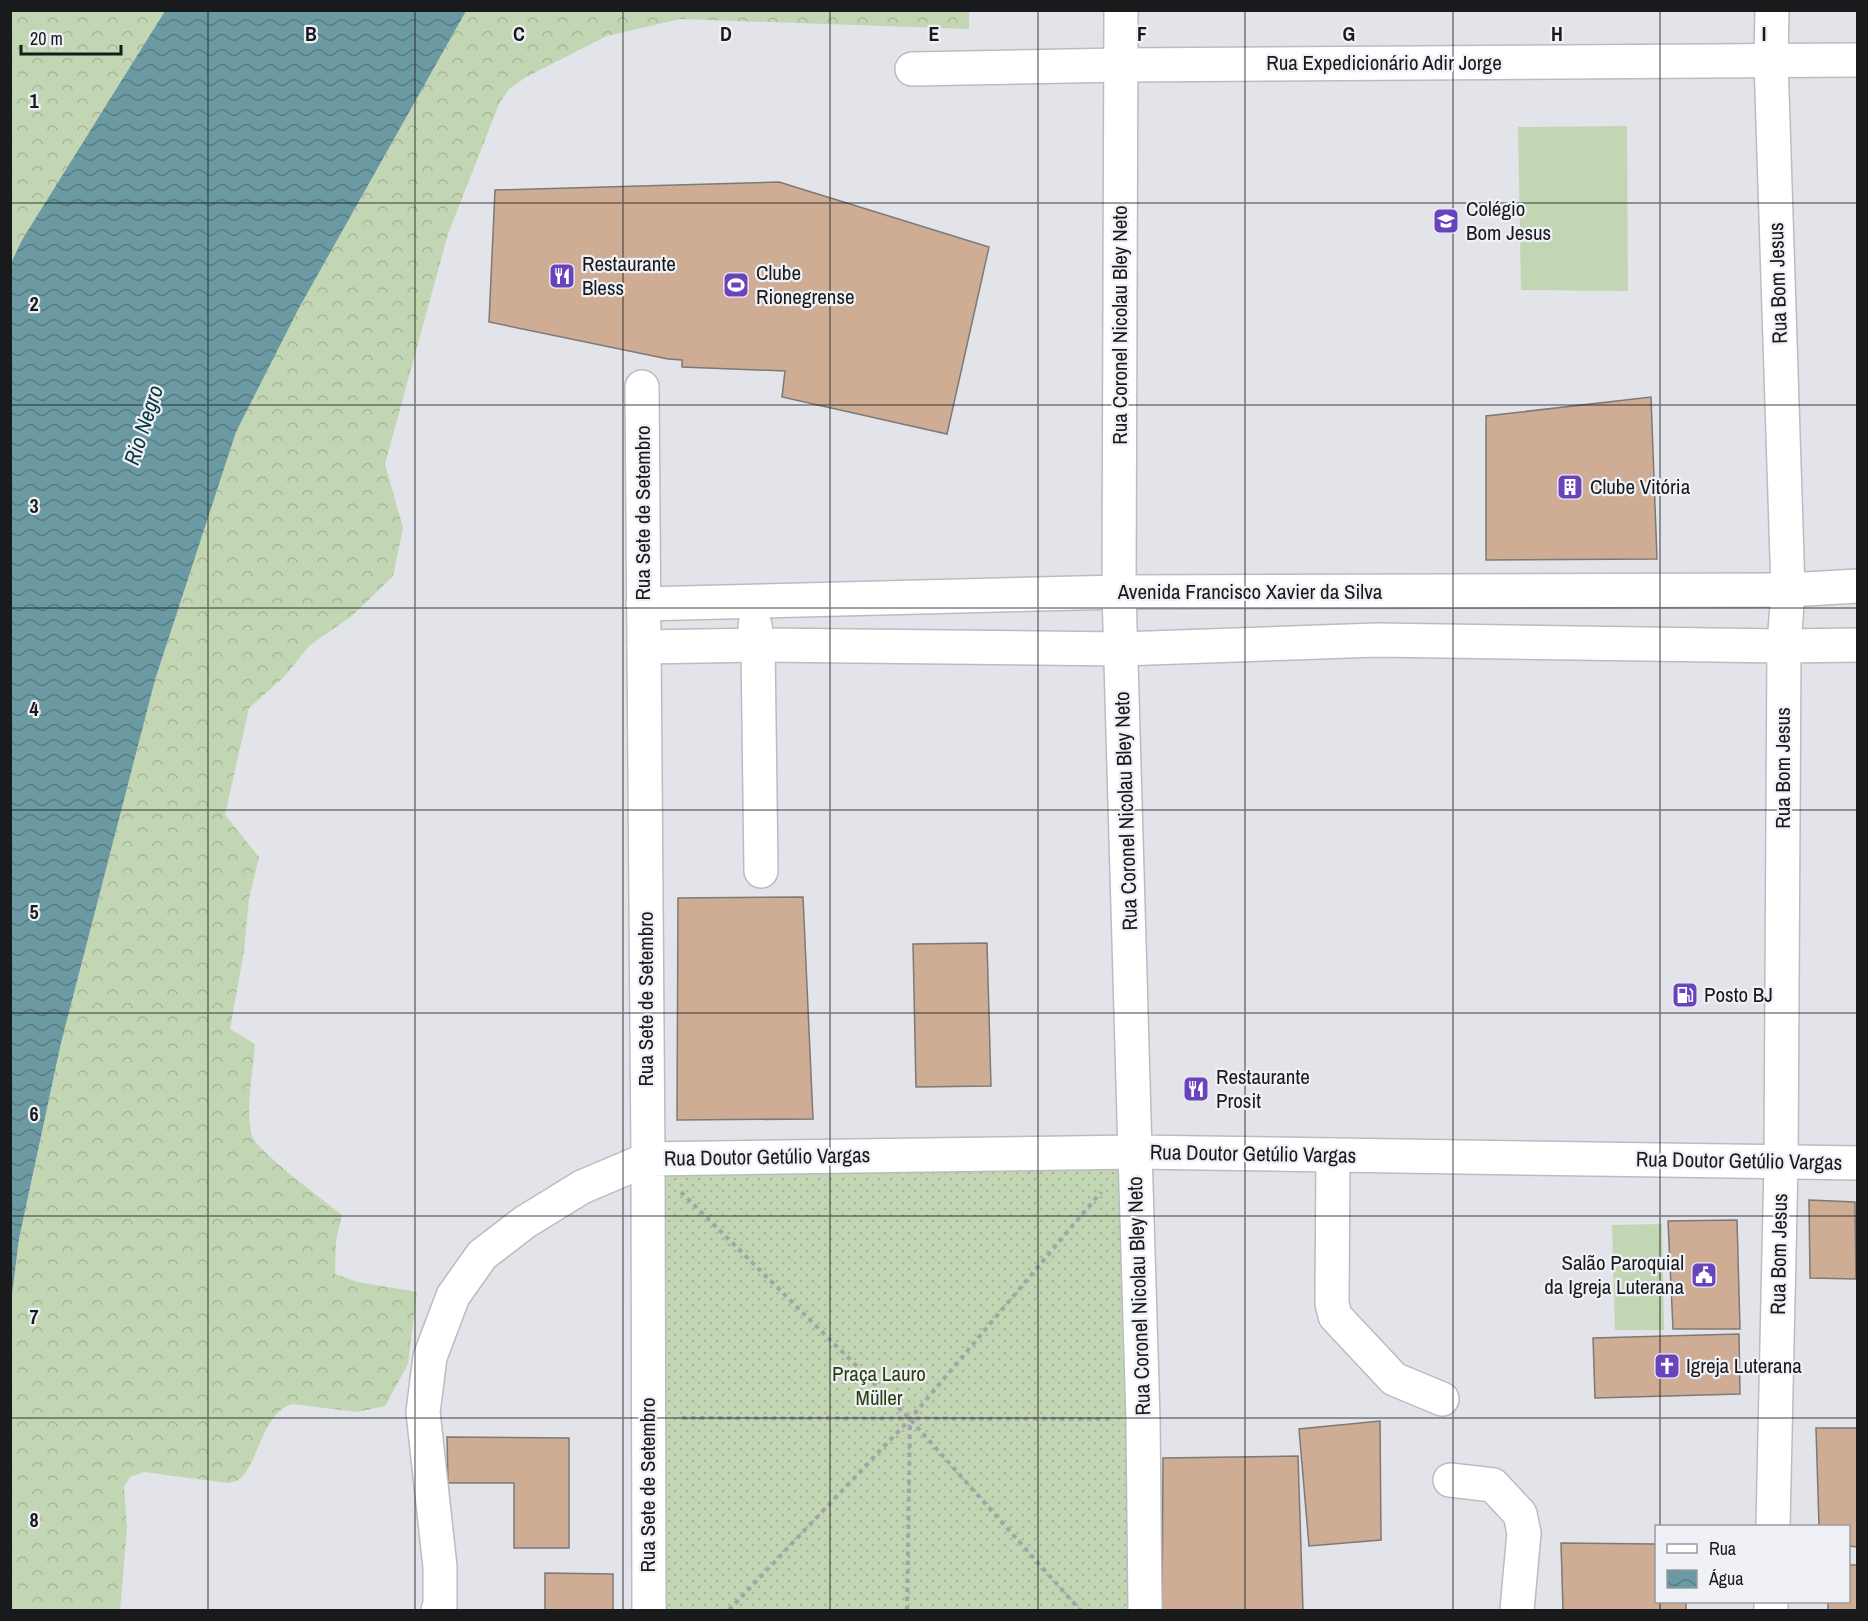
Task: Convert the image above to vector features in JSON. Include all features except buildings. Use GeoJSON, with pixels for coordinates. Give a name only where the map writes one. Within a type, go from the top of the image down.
{"type":"FeatureCollection","features":[{"type":"Feature","properties":{"kind":"street","name":"Rua Coronel Nicolau Bley Neto"},"geometry":{"type":"LineString","coordinates":[[1121,10],[1119,592],[1143,1419],[1145,1611]]}},
{"type":"Feature","properties":{"kind":"street","name":"Rua Bom Jesus"},"geometry":{"type":"LineString","coordinates":[[1772,10],[1771,60],[1788,590],[1784,646],[1781,1162],[1773,1525]]}},
{"type":"Feature","properties":{"kind":"street","name":"Rua Expedicionário Adir Jorge"},"geometry":{"type":"LineString","coordinates":[[912,69],[1121,65],[1857,60]]}},
{"type":"Feature","properties":{"kind":"street","name":"Rua Sete de Setembro"},"geometry":{"type":"LineString","coordinates":[[642,387],[649,1611]]}},
{"type":"Feature","properties":{"kind":"street","name":"Avenida Francisco Xavier da Silva"},"geometry":{"type":"LineString","coordinates":[[643,604],[1119,592],[1788,590],[1857,586]]}},
{"type":"Feature","properties":{"kind":"street"},"geometry":{"type":"LineString","coordinates":[[1377,640],[1379,592]]}},
{"type":"Feature","properties":{"kind":"street"},"geometry":{"type":"LineString","coordinates":[[753,602],[758,645],[761,871]]}},
{"type":"Feature","properties":{"kind":"street"},"geometry":{"type":"LineString","coordinates":[[644,647],[758,645],[1122,649],[1377,640],[1857,645]]}},
{"type":"Feature","properties":{"kind":"street","name":"Rua Doutor Getúlio Vargas"},"geometry":{"type":"LineString","coordinates":[[648,1159],[1135,1152],[1857,1163]]}},
{"type":"Feature","properties":{"kind":"street"},"geometry":{"type":"LineString","coordinates":[[1333,1155],[1332,1303],[1335,1316],[1394,1379],[1442,1399]]}},
{"type":"Feature","properties":{"kind":"street"},"geometry":{"type":"LineString","coordinates":[[438,1611],[440,1607],[440,1567],[423,1412],[430,1357],[453,1296],[482,1256],[525,1222],[582,1187],[648,1159]]}},
{"type":"Feature","properties":{"kind":"street"},"geometry":{"type":"LineString","coordinates":[[1450,1480],[1493,1485],[1520,1514],[1524,1533],[1517,1611]]}},
{"type":"Feature","properties":{"kind":"path"},"geometry":{"type":"LineString","coordinates":[[729,1611],[910,1419],[1135,1152]]}},
{"type":"Feature","properties":{"kind":"path"},"geometry":{"type":"LineString","coordinates":[[648,1159],[910,1419],[1080,1611]]}},
{"type":"Feature","properties":{"kind":"path"},"geometry":{"type":"LineString","coordinates":[[648,1418],[1143,1419]]}},
{"type":"Feature","properties":{"kind":"path"},"geometry":{"type":"LineString","coordinates":[[906,1611],[910,1419]]}},
{"type":"Feature","properties":{"kind":"green space"},"geometry":{"type":"Polygon","coordinates":[[[11,11],[165,11],[11,263],[11,11]]]}},
{"type":"Feature","properties":{"kind":"green space"},"geometry":{"type":"Polygon","coordinates":[[[466,11],[969,11],[969,29],[680,19],[607,36],[526,77],[509,89],[499,104],[448,234],[385,464],[403,528],[393,576],[352,616],[310,645],[284,677],[249,708],[225,815],[259,857],[249,899],[244,951],[230,1029],[255,1044],[249,1103],[252,1136],[278,1164],[342,1215],[336,1241],[335,1274],[358,1282],[417,1292],[408,1364],[385,1406],[357,1412],[292,1404],[282,1409],[268,1426],[253,1459],[237,1481],[228,1483],[144,1472],[130,1477],[124,1487],[127,1528],[120,1610],[11,1610],[10,1302],[19,1240],[61,1043],[155,680],[236,432],[299,308],[466,11]]]}},
{"type":"Feature","properties":{"kind":"green space"},"geometry":{"type":"Polygon","coordinates":[[[1627,126],[1628,291],[1521,290],[1518,127],[1627,126]]]}},
{"type":"Feature","properties":{"kind":"green space","name":"Praça Lauro Müller"},"geometry":{"type":"Polygon","coordinates":[[[1138,1159],[1141,1610],[651,1610],[653,1165],[1138,1159]]]}},
{"type":"Feature","properties":{"kind":"green space"},"geometry":{"type":"Polygon","coordinates":[[[1662,1224],[1664,1330],[1615,1330],[1612,1225],[1662,1224]]]}},
{"type":"Feature","properties":{"kind":"water","name":"Rio Negro"},"geometry":{"type":"Polygon","coordinates":[[[165,11],[466,11],[299,308],[236,432],[155,680],[61,1043],[19,1239],[11,1302],[11,263],[22,240],[165,11]]]}},
{"type":"Feature","properties":{"kind":"place","name":"Colégio Bom Jesus"},"geometry":{"type":"Point","coordinates":[1446,221]}},
{"type":"Feature","properties":{"kind":"place","name":"Restaurante Bless"},"geometry":{"type":"Point","coordinates":[562,276]}},
{"type":"Feature","properties":{"kind":"place","name":"Clube Rionegrense"},"geometry":{"type":"Point","coordinates":[736,285]}},
{"type":"Feature","properties":{"kind":"place","name":"Clube Vitória"},"geometry":{"type":"Point","coordinates":[1570,487]}},
{"type":"Feature","properties":{"kind":"place","name":"Posto BJ"},"geometry":{"type":"Point","coordinates":[1685,995]}},
{"type":"Feature","properties":{"kind":"place","name":"Restaurante Prosit"},"geometry":{"type":"Point","coordinates":[1196,1089]}},
{"type":"Feature","properties":{"kind":"place","name":"Salão Paroquial da Igreja Luterana"},"geometry":{"type":"Point","coordinates":[1704,1275]}},
{"type":"Feature","properties":{"kind":"place","name":"Igreja Luterana"},"geometry":{"type":"Point","coordinates":[1667,1366]}}]}
